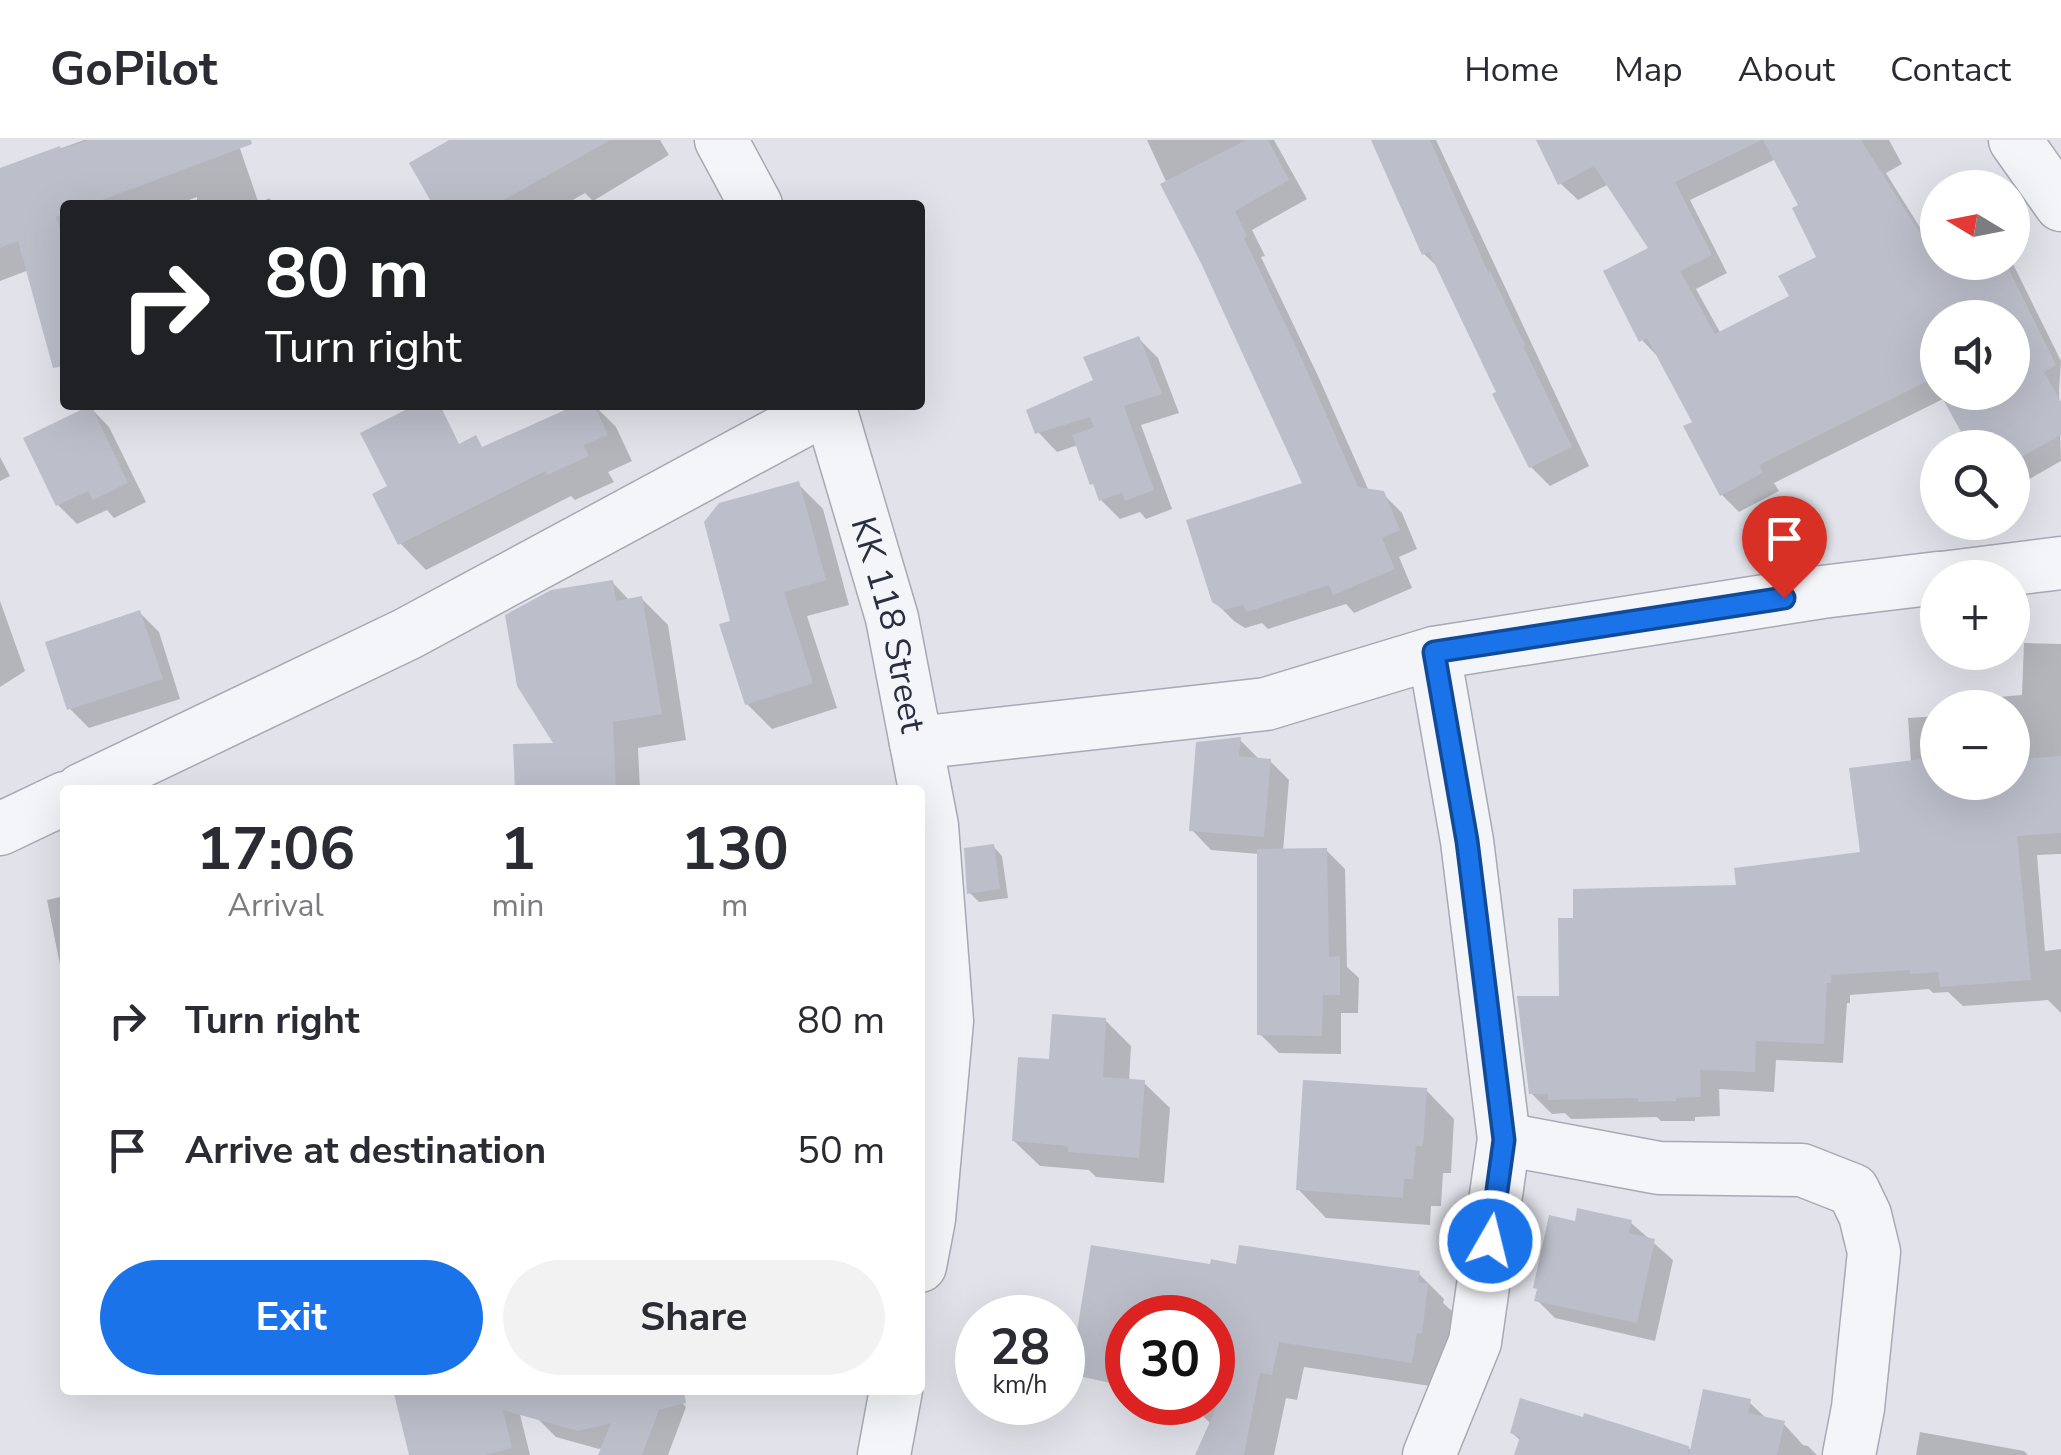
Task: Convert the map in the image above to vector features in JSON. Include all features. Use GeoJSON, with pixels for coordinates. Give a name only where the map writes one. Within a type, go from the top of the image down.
{"type":"FeatureCollection","features":[{"type":"Feature","properties":{"kind":"street"},"geometry":{"type":"LineString","coordinates":[[721,140],[753,200]]}},
{"type":"Feature","properties":{"kind":"street"},"geometry":{"type":"LineString","coordinates":[[2015,140],[2061,205]]}},
{"type":"Feature","properties":{"kind":"street"},"geometry":{"type":"LineString","coordinates":[[91,785],[407,634],[823,410]]}},
{"type":"Feature","properties":{"kind":"street","name":"KK 118 Street"},"geometry":{"type":"LineString","coordinates":[[831,410],[892,618],[924,785]]}},
{"type":"Feature","properties":{"kind":"street"},"geometry":{"type":"LineString","coordinates":[[2030,567],[2061,563]]}},
{"type":"Feature","properties":{"kind":"street"},"geometry":{"type":"LineString","coordinates":[[916,743],[1266,704],[1434,652],[1920,580]]}},
{"type":"Feature","properties":{"kind":"street"},"geometry":{"type":"LineString","coordinates":[[1429,1455],[1475,1342],[1504,1140],[1467,841],[1434,652]]}},
{"type":"Feature","properties":{"kind":"street","name":"KK 118 Street"},"geometry":{"type":"LineString","coordinates":[[925,790],[932,826],[947,1021],[925,1240]]}},
{"type":"Feature","properties":{"kind":"street"},"geometry":{"type":"LineString","coordinates":[[0,829],[60,800]]}},
{"type":"Feature","properties":{"kind":"street"},"geometry":{"type":"LineString","coordinates":[[1504,1140],[1659,1168],[1802,1170],[1852,1190],[1865,1215],[1874,1252],[1858,1408],[1849,1455]]}},
{"type":"Feature","properties":{"kind":"street"},"geometry":{"type":"LineString","coordinates":[[884,1455],[895,1395]]}},
{"type":"Feature","properties":{"kind":"building"},"geometry":{"type":"Polygon","coordinates":[[[90,140],[251,140],[252,144],[102,200],[60,200],[60,216],[56,217],[60,229],[60,367],[53,368],[18,241],[0,248],[0,168],[60,146],[61,149],[90,140]]]}},
{"type":"Feature","properties":{"kind":"building"},"geometry":{"type":"Polygon","coordinates":[[[449,140],[610,140],[504,200],[430,200],[409,163],[449,140]]]}},
{"type":"Feature","properties":{"kind":"building"},"geometry":{"type":"Polygon","coordinates":[[[1246,140],[1268,140],[1289,180],[1235,211],[1247,236],[1244,238],[1358,487],[1384,491],[1400,530],[1382,538],[1395,569],[1333,595],[1329,585],[1247,612],[1243,605],[1224,610],[1212,602],[1186,520],[1302,483],[1200,261],[1160,184],[1246,140]]]}},
{"type":"Feature","properties":{"kind":"building"},"geometry":{"type":"Polygon","coordinates":[[[1371,140],[1430,140],[1572,447],[1529,468],[1429,252],[1422,255],[1371,140]]]}},
{"type":"Feature","properties":{"kind":"building"},"geometry":{"type":"Polygon","coordinates":[[[1536,140],[1762,140],[1675,182],[1712,255],[1680,271],[1715,334],[1789,296],[1778,276],[1816,257],[1792,208],[1798,205],[1763,140],[1861,140],[1920,233],[1920,280],[2014,280],[2024,300],[1920,300],[1920,385],[1759,465],[1763,473],[1720,496],[1683,426],[1692,422],[1647,338],[1639,342],[1603,271],[1648,248],[1594,166],[1558,185],[1536,140]]]}},
{"type":"Feature","properties":{"kind":"building"},"geometry":{"type":"Polygon","coordinates":[[[2030,312],[2056,365],[2044,372],[2061,402],[2061,435],[2030,452],[2030,430],[1960,430],[1949,410],[2030,410],[2030,312]]]}},
{"type":"Feature","properties":{"kind":"building"},"geometry":{"type":"Polygon","coordinates":[[[1139,336],[1162,394],[1124,406],[1154,490],[1125,501],[1122,493],[1099,501],[1072,435],[1094,427],[1090,417],[1035,434],[1026,410],[1093,380],[1083,357],[1139,336]]]}},
{"type":"Feature","properties":{"kind":"building"},"geometry":{"type":"Polygon","coordinates":[[[81,410],[93,410],[128,483],[93,500],[88,491],[56,506],[23,438],[81,410]]]}},
{"type":"Feature","properties":{"kind":"building"},"geometry":{"type":"Polygon","coordinates":[[[405,410],[442,410],[459,444],[476,435],[482,447],[565,410],[596,410],[608,435],[584,445],[589,456],[547,475],[545,471],[398,545],[372,494],[387,486],[360,433],[405,410]]]}},
{"type":"Feature","properties":{"kind":"building"},"geometry":{"type":"Polygon","coordinates":[[[799,481],[826,580],[784,592],[813,683],[745,705],[719,624],[730,621],[704,522],[719,503],[799,481]]]}},
{"type":"Feature","properties":{"kind":"building"},"geometry":{"type":"Polygon","coordinates":[[[613,580],[616,601],[642,596],[662,714],[613,722],[616,785],[515,785],[513,744],[553,743],[517,686],[505,615],[551,590],[613,580]]]}},
{"type":"Feature","properties":{"kind":"building"},"geometry":{"type":"Polygon","coordinates":[[[140,610],[163,679],[67,710],[45,642],[140,610]]]}},
{"type":"Feature","properties":{"kind":"building"},"geometry":{"type":"Polygon","coordinates":[[[1241,737],[1239,756],[1271,759],[1264,837],[1189,831],[1196,742],[1241,737]]]}},
{"type":"Feature","properties":{"kind":"building"},"geometry":{"type":"Polygon","coordinates":[[[2061,756],[2061,833],[2017,836],[2031,980],[1940,987],[1938,972],[1831,975],[1831,983],[1827,983],[1824,1044],[1756,1041],[1755,1072],[1700,1070],[1701,1097],[1638,1102],[1638,1098],[1548,1100],[1548,1094],[1529,1094],[1517,996],[1559,996],[1558,918],[1573,918],[1573,889],[1736,885],[1734,868],[1860,852],[1849,768],[1920,759],[1920,800],[2030,800],[2030,759],[2061,756]]]}},
{"type":"Feature","properties":{"kind":"building"},"geometry":{"type":"Polygon","coordinates":[[[994,844],[1000,889],[967,894],[964,848],[994,844]]]}},
{"type":"Feature","properties":{"kind":"building"},"geometry":{"type":"Polygon","coordinates":[[[1327,848],[1329,957],[1340,956],[1340,995],[1323,995],[1322,1036],[1257,1035],[1257,849],[1327,848]]]}},
{"type":"Feature","properties":{"kind":"building"},"geometry":{"type":"Polygon","coordinates":[[[1052,1014],[1106,1018],[1103,1077],[1145,1080],[1139,1158],[1068,1152],[1068,1146],[1012,1141],[1018,1057],[1049,1059],[1052,1014]]]}},
{"type":"Feature","properties":{"kind":"building"},"geometry":{"type":"Polygon","coordinates":[[[1303,1080],[1427,1088],[1423,1146],[1416,1146],[1413,1179],[1404,1179],[1403,1198],[1296,1190],[1303,1080]]]}},
{"type":"Feature","properties":{"kind":"building"},"geometry":{"type":"Polygon","coordinates":[[[1577,1208],[1632,1220],[1629,1233],[1655,1239],[1637,1323],[1534,1301],[1537,1289],[1533,1288],[1549,1215],[1575,1221],[1577,1208]]]}},
{"type":"Feature","properties":{"kind":"building"},"geometry":{"type":"Polygon","coordinates":[[[1091,1245],[1210,1264],[1211,1259],[1236,1264],[1239,1245],[1420,1271],[1418,1282],[1428,1284],[1422,1334],[1417,1333],[1412,1363],[1279,1342],[1272,1375],[1260,1373],[1244,1455],[1195,1455],[1208,1425],[1235,1425],[1235,1295],[1105,1295],[1105,1382],[1085,1377],[1083,1295],[1091,1245]]]}},
{"type":"Feature","properties":{"kind":"building"},"geometry":{"type":"Polygon","coordinates":[[[1703,1389],[1751,1399],[1748,1413],[1785,1421],[1777,1455],[1689,1455],[1703,1389]]]}},
{"type":"Feature","properties":{"kind":"building"},"geometry":{"type":"Polygon","coordinates":[[[394,1395],[685,1395],[686,1403],[659,1410],[642,1455],[598,1455],[611,1423],[578,1431],[503,1410],[512,1448],[486,1455],[409,1455],[394,1395]]]}},
{"type":"Feature","properties":{"kind":"building"},"geometry":{"type":"Polygon","coordinates":[[[1520,1398],[1583,1417],[1584,1413],[1689,1446],[1688,1455],[1514,1455],[1520,1437],[1510,1433],[1520,1398]]]}},
{"type":"Feature","properties":{"kind":"route"},"geometry":{"type":"LineString","coordinates":[[1490,1241],[1504,1140],[1467,841],[1434,652],[1784,598]]}}]}
